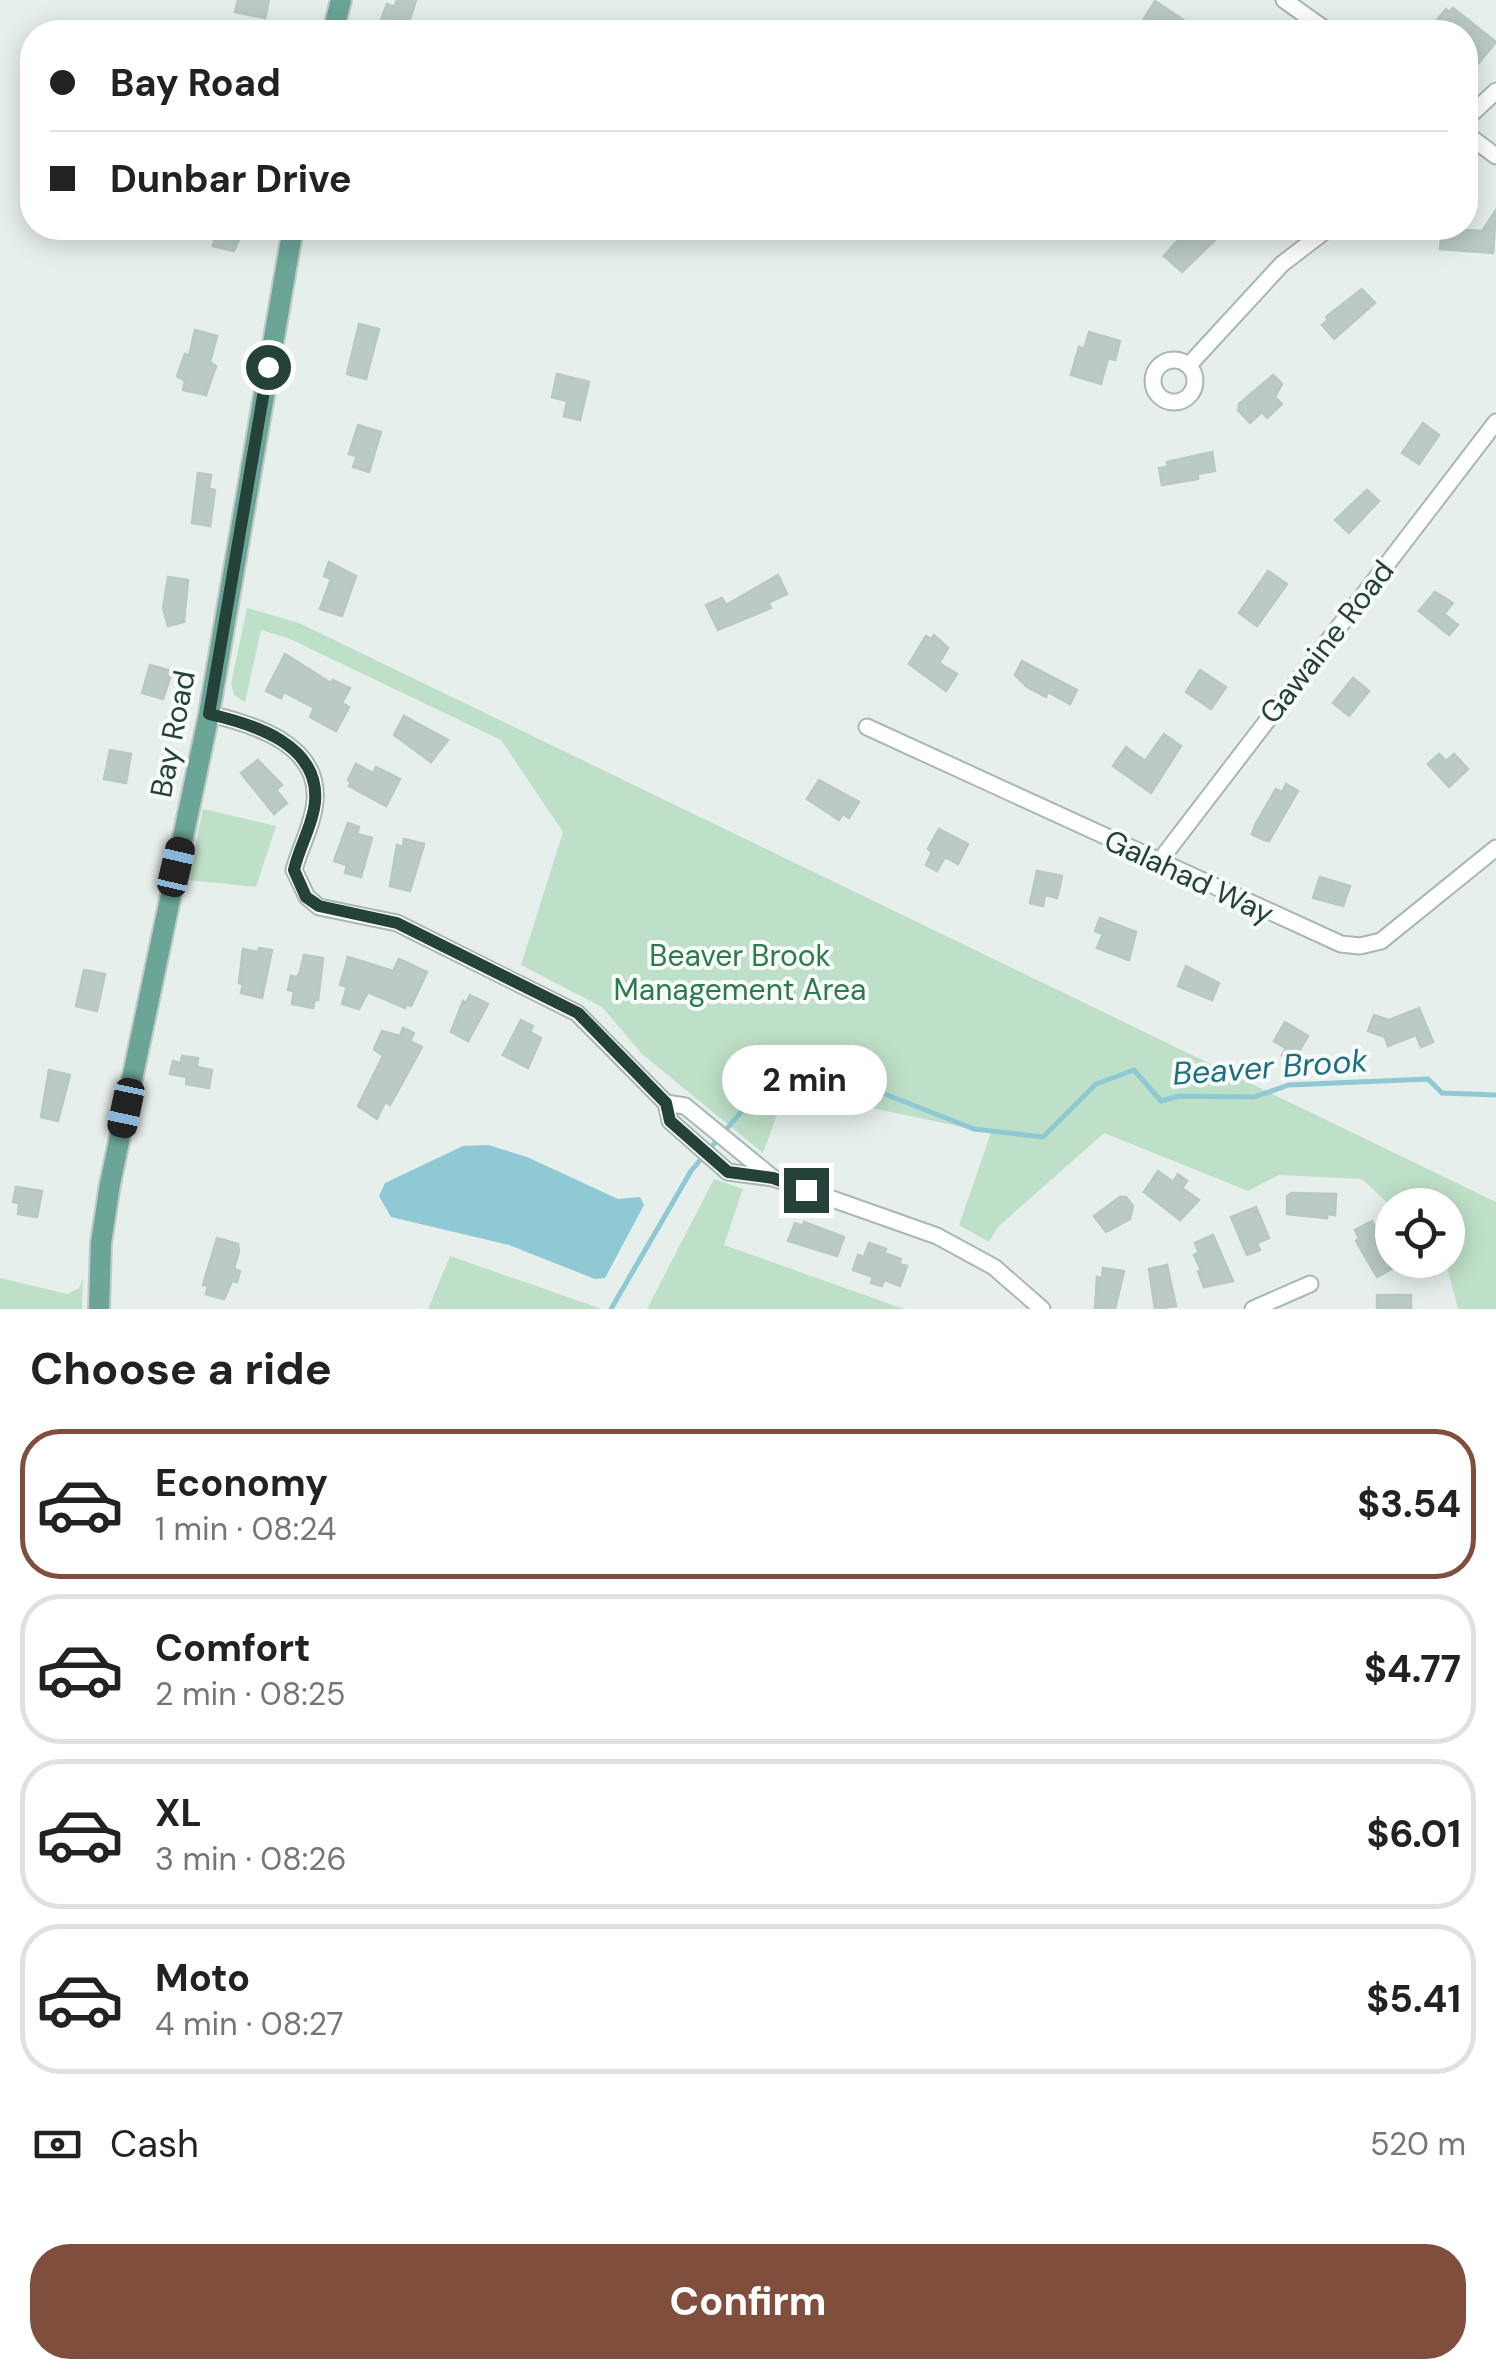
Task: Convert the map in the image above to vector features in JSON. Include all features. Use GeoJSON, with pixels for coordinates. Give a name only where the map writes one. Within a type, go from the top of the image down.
{"type":"FeatureCollection","features":[{"type":"Feature","properties":{"kind":"main road","name":"Bay Road"},"geometry":{"type":"LineString","coordinates":[[99,1309],[101,1242],[110,1184],[209,714],[290,240]]}},
{"type":"Feature","properties":{"kind":"street"},"geometry":{"type":"LineString","coordinates":[[1284,0],[1312,20]]}},
{"type":"Feature","properties":{"kind":"street"},"geometry":{"type":"LineString","coordinates":[[1189,365],[1282,264],[1313,240]]}},
{"type":"Feature","properties":{"kind":"street","name":"Gawaine Road"},"geometry":{"type":"LineString","coordinates":[[1158,863],[1496,422]]}},
{"type":"Feature","properties":{"kind":"street"},"geometry":{"type":"LineString","coordinates":[[209,714],[271,734],[299,755],[310,773],[315,803],[294,870],[306,897],[335,912],[397,923],[559,1002],[595,1027],[666,1103],[670,1121],[728,1172],[773,1178],[958,1245],[994,1267],[1042,1309]]}},
{"type":"Feature","properties":{"kind":"street","name":"Galahad Way"},"geometry":{"type":"LineString","coordinates":[[868,727],[1317,935],[1360,946],[1381,941],[1402,928],[1496,848]]}},
{"type":"Feature","properties":{"kind":"street"},"geometry":{"type":"LineString","coordinates":[[666,1103],[685,1106],[773,1178]]}},
{"type":"Feature","properties":{"kind":"street"},"geometry":{"type":"LineString","coordinates":[[1253,1309],[1310,1284]]}},
{"type":"Feature","properties":{"kind":"green space","name":"Beaver Brook Management Area"},"geometry":{"type":"Polygon","coordinates":[[[247,608],[299,623],[1496,1202],[1496,1309],[1458,1309],[1450,1278],[1465,1278],[1465,1188],[1375,1188],[1375,1191],[1362,1179],[1279,1175],[1248,1191],[1104,1133],[998,1227],[989,1242],[959,1225],[991,1133],[786,1090],[763,1153],[642,1054],[602,1007],[521,965],[563,832],[501,740],[288,638],[261,630],[245,702],[234,695],[231,684],[247,608]]]}},
{"type":"Feature","properties":{"kind":"green space"},"geometry":{"type":"Polygon","coordinates":[[[203,809],[276,826],[256,887],[188,880],[203,809]]]}},
{"type":"Feature","properties":{"kind":"green space"},"geometry":{"type":"Polygon","coordinates":[[[714,1179],[743,1189],[724,1245],[904,1309],[647,1309],[714,1179]]]}},
{"type":"Feature","properties":{"kind":"green space"},"geometry":{"type":"Polygon","coordinates":[[[450,1256],[602,1309],[428,1309],[450,1256]]]}},
{"type":"Feature","properties":{"kind":"green space"},"geometry":{"type":"Polygon","coordinates":[[[0,1278],[67,1294],[79,1288],[83,1278],[82,1309],[0,1309],[0,1278]]]}},
{"type":"Feature","properties":{"kind":"water"},"geometry":{"type":"Polygon","coordinates":[[[488,1145],[527,1157],[618,1199],[640,1197],[644,1205],[605,1278],[595,1279],[509,1245],[391,1217],[379,1196],[385,1183],[463,1146],[488,1145]]]}},
{"type":"Feature","properties":{"kind":"building"},"geometry":{"type":"Polygon","coordinates":[[[238,0],[269,0],[265,18],[235,12],[238,0]]]}},
{"type":"Feature","properties":{"kind":"building"},"geometry":{"type":"Polygon","coordinates":[[[397,0],[416,0],[410,20],[381,20],[387,4],[394,7],[397,0]]]}},
{"type":"Feature","properties":{"kind":"building"},"geometry":{"type":"Polygon","coordinates":[[[1155,1],[1184,20],[1143,20],[1155,1]]]}},
{"type":"Feature","properties":{"kind":"building"},"geometry":{"type":"Polygon","coordinates":[[[1453,8],[1468,20],[1437,20],[1446,9],[1449,12],[1453,8]]]}},
{"type":"Feature","properties":{"kind":"building"},"geometry":{"type":"Polygon","coordinates":[[[1478,28],[1496,42],[1478,64],[1478,28]]]}},
{"type":"Feature","properties":{"kind":"building"},"geometry":{"type":"Polygon","coordinates":[[[1496,210],[1493,253],[1440,249],[1441,240],[1478,240],[1478,231],[1482,231],[1496,210]]]}},
{"type":"Feature","properties":{"kind":"building"},"geometry":{"type":"Polygon","coordinates":[[[214,240],[239,240],[234,251],[213,246],[214,240]]]}},
{"type":"Feature","properties":{"kind":"building"},"geometry":{"type":"Polygon","coordinates":[[[1178,240],[1215,240],[1182,272],[1164,256],[1178,240]]]}},
{"type":"Feature","properties":{"kind":"building"},"geometry":{"type":"Polygon","coordinates":[[[1362,289],[1375,303],[1334,339],[1322,325],[1328,320],[1326,317],[1362,289]]]}},
{"type":"Feature","properties":{"kind":"building"},"geometry":{"type":"Polygon","coordinates":[[[359,324],[379,329],[366,379],[347,374],[359,324]]]}},
{"type":"Feature","properties":{"kind":"building"},"geometry":{"type":"Polygon","coordinates":[[[195,330],[217,336],[210,362],[216,366],[206,395],[183,390],[185,381],[177,376],[185,354],[189,356],[195,330]]]}},
{"type":"Feature","properties":{"kind":"building"},"geometry":{"type":"Polygon","coordinates":[[[1089,332],[1120,341],[1115,360],[1108,358],[1101,384],[1071,375],[1079,347],[1084,349],[1089,332]]]}},
{"type":"Feature","properties":{"kind":"building"},"geometry":{"type":"Polygon","coordinates":[[[557,374],[589,382],[580,420],[564,416],[567,401],[552,397],[557,374]]]}},
{"type":"Feature","properties":{"kind":"building"},"geometry":{"type":"Polygon","coordinates":[[[1273,375],[1282,384],[1275,397],[1282,404],[1267,418],[1262,412],[1250,423],[1238,410],[1239,404],[1273,375]]]}},
{"type":"Feature","properties":{"kind":"building"},"geometry":{"type":"Polygon","coordinates":[[[1423,423],[1439,435],[1419,464],[1402,453],[1423,423]]]}},
{"type":"Feature","properties":{"kind":"building"},"geometry":{"type":"Polygon","coordinates":[[[358,425],[381,432],[369,472],[353,467],[357,456],[349,454],[358,425]]]}},
{"type":"Feature","properties":{"kind":"building"},"geometry":{"type":"Polygon","coordinates":[[[1212,452],[1215,471],[1198,474],[1198,479],[1162,485],[1159,468],[1168,467],[1167,462],[1212,452]]]}},
{"type":"Feature","properties":{"kind":"building"},"geometry":{"type":"Polygon","coordinates":[[[198,473],[211,475],[209,489],[215,490],[210,526],[192,523],[198,473]]]}},
{"type":"Feature","properties":{"kind":"building"},"geometry":{"type":"Polygon","coordinates":[[[1367,490],[1379,501],[1349,533],[1335,520],[1367,490]]]}},
{"type":"Feature","properties":{"kind":"building"},"geometry":{"type":"Polygon","coordinates":[[[329,562],[356,576],[342,616],[320,609],[331,579],[324,576],[329,562]]]}},
{"type":"Feature","properties":{"kind":"building"},"geometry":{"type":"Polygon","coordinates":[[[1268,571],[1287,584],[1257,626],[1239,613],[1268,571]]]}},
{"type":"Feature","properties":{"kind":"building"},"geometry":{"type":"Polygon","coordinates":[[[778,575],[787,594],[768,603],[771,608],[718,630],[706,605],[722,598],[726,605],[778,575]]]}},
{"type":"Feature","properties":{"kind":"building"},"geometry":{"type":"Polygon","coordinates":[[[168,577],[188,580],[184,622],[168,626],[163,608],[168,577]]]}},
{"type":"Feature","properties":{"kind":"building"},"geometry":{"type":"Polygon","coordinates":[[[1435,592],[1453,603],[1444,614],[1458,625],[1449,635],[1419,611],[1435,592]]]}},
{"type":"Feature","properties":{"kind":"building"},"geometry":{"type":"Polygon","coordinates":[[[934,635],[948,648],[939,663],[957,674],[946,691],[909,664],[926,636],[931,639],[934,635]]]}},
{"type":"Feature","properties":{"kind":"building"},"geometry":{"type":"Polygon","coordinates":[[[285,654],[331,683],[333,680],[350,688],[342,703],[349,707],[336,731],[310,717],[314,708],[284,692],[281,698],[266,691],[285,654]]]}},
{"type":"Feature","properties":{"kind":"building"},"geometry":{"type":"Polygon","coordinates":[[[1022,661],[1077,690],[1070,704],[1048,692],[1046,697],[1027,687],[1015,675],[1022,661]]]}},
{"type":"Feature","properties":{"kind":"building"},"geometry":{"type":"Polygon","coordinates":[[[150,665],[172,671],[163,699],[142,693],[150,665]]]}},
{"type":"Feature","properties":{"kind":"building"},"geometry":{"type":"Polygon","coordinates":[[[1200,670],[1226,687],[1211,709],[1186,692],[1200,670]]]}},
{"type":"Feature","properties":{"kind":"building"},"geometry":{"type":"Polygon","coordinates":[[[1353,678],[1369,691],[1349,716],[1333,703],[1353,678]]]}},
{"type":"Feature","properties":{"kind":"building"},"geometry":{"type":"Polygon","coordinates":[[[404,716],[448,740],[431,762],[394,735],[404,716]]]}},
{"type":"Feature","properties":{"kind":"building"},"geometry":{"type":"Polygon","coordinates":[[[1164,734],[1181,746],[1151,793],[1113,766],[1126,747],[1145,761],[1164,734]]]}},
{"type":"Feature","properties":{"kind":"building"},"geometry":{"type":"Polygon","coordinates":[[[110,750],[131,754],[126,783],[104,779],[110,750]]]}},
{"type":"Feature","properties":{"kind":"building"},"geometry":{"type":"Polygon","coordinates":[[[1439,754],[1446,761],[1454,754],[1468,769],[1449,787],[1428,764],[1439,754]]]}},
{"type":"Feature","properties":{"kind":"building"},"geometry":{"type":"Polygon","coordinates":[[[258,760],[282,785],[276,790],[287,803],[274,814],[241,773],[258,760]]]}},
{"type":"Feature","properties":{"kind":"building"},"geometry":{"type":"Polygon","coordinates":[[[356,764],[373,773],[376,767],[400,779],[386,806],[349,786],[356,764]]]}},
{"type":"Feature","properties":{"kind":"building"},"geometry":{"type":"Polygon","coordinates":[[[819,780],[859,802],[849,818],[843,814],[839,820],[807,799],[819,780]]]}},
{"type":"Feature","properties":{"kind":"building"},"geometry":{"type":"Polygon","coordinates":[[[1286,784],[1298,791],[1269,841],[1252,834],[1276,789],[1282,792],[1286,784]]]}},
{"type":"Feature","properties":{"kind":"building"},"geometry":{"type":"Polygon","coordinates":[[[348,823],[359,827],[357,834],[372,838],[361,877],[345,873],[347,865],[334,861],[348,823]]]}},
{"type":"Feature","properties":{"kind":"building"},"geometry":{"type":"Polygon","coordinates":[[[939,829],[968,844],[958,864],[945,857],[937,871],[926,865],[932,852],[928,849],[939,829]]]}},
{"type":"Feature","properties":{"kind":"building"},"geometry":{"type":"Polygon","coordinates":[[[404,839],[424,844],[410,891],[390,886],[397,845],[403,847],[404,839]]]}},
{"type":"Feature","properties":{"kind":"building"},"geometry":{"type":"Polygon","coordinates":[[[1037,871],[1062,876],[1057,898],[1045,895],[1043,906],[1030,903],[1037,871]]]}},
{"type":"Feature","properties":{"kind":"building"},"geometry":{"type":"Polygon","coordinates":[[[1320,877],[1350,886],[1343,906],[1313,898],[1320,877]]]}},
{"type":"Feature","properties":{"kind":"building"},"geometry":{"type":"Polygon","coordinates":[[[1100,918],[1136,932],[1129,960],[1097,948],[1103,934],[1095,931],[1100,918]]]}},
{"type":"Feature","properties":{"kind":"building"},"geometry":{"type":"Polygon","coordinates":[[[259,948],[272,950],[262,998],[241,993],[243,984],[239,983],[243,949],[258,952],[259,948]]]}},
{"type":"Feature","properties":{"kind":"building"},"geometry":{"type":"Polygon","coordinates":[[[304,955],[323,958],[318,1000],[315,999],[313,1008],[292,1004],[294,991],[288,990],[291,976],[297,977],[300,972],[304,955]]]}},
{"type":"Feature","properties":{"kind":"building"},"geometry":{"type":"Polygon","coordinates":[[[348,957],[393,971],[399,959],[427,972],[411,1006],[407,1004],[405,1008],[368,992],[359,1009],[342,1004],[347,987],[340,985],[348,957]]]}},
{"type":"Feature","properties":{"kind":"building"},"geometry":{"type":"Polygon","coordinates":[[[1186,966],[1219,983],[1212,1000],[1178,986],[1186,966]]]}},
{"type":"Feature","properties":{"kind":"building"},"geometry":{"type":"Polygon","coordinates":[[[84,970],[105,974],[97,1011],[76,1006],[84,970]]]}},
{"type":"Feature","properties":{"kind":"building"},"geometry":{"type":"Polygon","coordinates":[[[470,995],[488,1004],[468,1041],[451,1032],[463,1001],[466,1003],[470,995]]]}},
{"type":"Feature","properties":{"kind":"building"},"geometry":{"type":"Polygon","coordinates":[[[1419,1008],[1433,1042],[1421,1047],[1416,1035],[1388,1046],[1385,1037],[1368,1031],[1374,1015],[1389,1020],[1419,1008]]]}},
{"type":"Feature","properties":{"kind":"building"},"geometry":{"type":"Polygon","coordinates":[[[521,1020],[533,1026],[530,1032],[541,1038],[528,1068],[503,1055],[521,1020]]]}},
{"type":"Feature","properties":{"kind":"building"},"geometry":{"type":"Polygon","coordinates":[[[1285,1022],[1308,1036],[1293,1062],[1282,1055],[1286,1048],[1274,1041],[1285,1022]]]}},
{"type":"Feature","properties":{"kind":"building"},"geometry":{"type":"Polygon","coordinates":[[[403,1028],[414,1033],[410,1041],[422,1047],[390,1105],[385,1102],[377,1119],[358,1106],[383,1056],[374,1049],[382,1031],[400,1036],[403,1028]]]}},
{"type":"Feature","properties":{"kind":"building"},"geometry":{"type":"Polygon","coordinates":[[[182,1056],[198,1058],[197,1067],[212,1070],[209,1088],[186,1084],[187,1077],[170,1074],[173,1061],[181,1063],[182,1056]]]}},
{"type":"Feature","properties":{"kind":"building"},"geometry":{"type":"Polygon","coordinates":[[[49,1070],[70,1075],[58,1121],[41,1117],[49,1070]]]}},
{"type":"Feature","properties":{"kind":"building"},"geometry":{"type":"Polygon","coordinates":[[[1158,1171],[1173,1182],[1178,1174],[1187,1181],[1182,1188],[1199,1200],[1180,1220],[1144,1192],[1158,1171]]]}},
{"type":"Feature","properties":{"kind":"building"},"geometry":{"type":"Polygon","coordinates":[[[16,1187],[42,1191],[37,1217],[18,1214],[19,1203],[13,1202],[16,1187]]]}},
{"type":"Feature","properties":{"kind":"building"},"geometry":{"type":"Polygon","coordinates":[[[1336,1194],[1335,1215],[1327,1214],[1327,1218],[1287,1214],[1287,1196],[1336,1194]]]}},
{"type":"Feature","properties":{"kind":"building"},"geometry":{"type":"Polygon","coordinates":[[[1120,1197],[1126,1197],[1133,1206],[1130,1219],[1106,1232],[1094,1216],[1120,1197]]]}},
{"type":"Feature","properties":{"kind":"building"},"geometry":{"type":"Polygon","coordinates":[[[1256,1207],[1269,1238],[1257,1243],[1260,1250],[1247,1255],[1231,1217],[1256,1207]]]}},
{"type":"Feature","properties":{"kind":"building"},"geometry":{"type":"Polygon","coordinates":[[[1372,1221],[1375,1274],[1356,1241],[1359,1239],[1355,1230],[1372,1221]]]}},
{"type":"Feature","properties":{"kind":"building"},"geometry":{"type":"Polygon","coordinates":[[[804,1222],[844,1237],[837,1256],[788,1241],[795,1223],[803,1226],[804,1222]]]}},
{"type":"Feature","properties":{"kind":"building"},"geometry":{"type":"Polygon","coordinates":[[[1213,1235],[1233,1281],[1204,1287],[1194,1255],[1199,1253],[1195,1243],[1213,1235]]]}},
{"type":"Feature","properties":{"kind":"building"},"geometry":{"type":"Polygon","coordinates":[[[217,1238],[238,1244],[239,1251],[234,1269],[240,1271],[237,1282],[232,1281],[224,1299],[206,1294],[208,1286],[203,1285],[217,1238]]]}},
{"type":"Feature","properties":{"kind":"building"},"geometry":{"type":"Polygon","coordinates":[[[869,1243],[886,1249],[884,1253],[901,1259],[899,1264],[907,1266],[900,1286],[884,1280],[882,1286],[871,1283],[873,1277],[853,1270],[858,1255],[864,1257],[869,1243]]]}},
{"type":"Feature","properties":{"kind":"building"},"geometry":{"type":"Polygon","coordinates":[[[1167,1265],[1176,1306],[1155,1309],[1149,1269],[1167,1265]]]}},
{"type":"Feature","properties":{"kind":"building"},"geometry":{"type":"Polygon","coordinates":[[[1103,1268],[1124,1271],[1115,1309],[1095,1309],[1097,1277],[1102,1278],[1103,1268]]]}},
{"type":"Feature","properties":{"kind":"building"},"geometry":{"type":"Polygon","coordinates":[[[1377,1295],[1411,1295],[1411,1309],[1377,1309],[1377,1295]]]}},
{"type":"Feature","properties":{"kind":"waterway","name":"Beaver Brook"},"geometry":{"type":"LineString","coordinates":[[611,1309],[691,1171],[762,1087],[821,1069],[974,1129],[1043,1137],[1096,1084],[1134,1070],[1161,1101],[1179,1096],[1254,1097],[1289,1085],[1428,1079],[1442,1093],[1496,1095]]}},
{"type":"Feature","properties":{"kind":"route"},"geometry":{"type":"LineString","coordinates":[[268,367],[209,714],[271,734],[288,744],[310,773],[315,803],[294,870],[306,897],[335,912],[397,923],[578,1013],[666,1103],[670,1121],[728,1172],[773,1178],[806,1190]]}}]}
